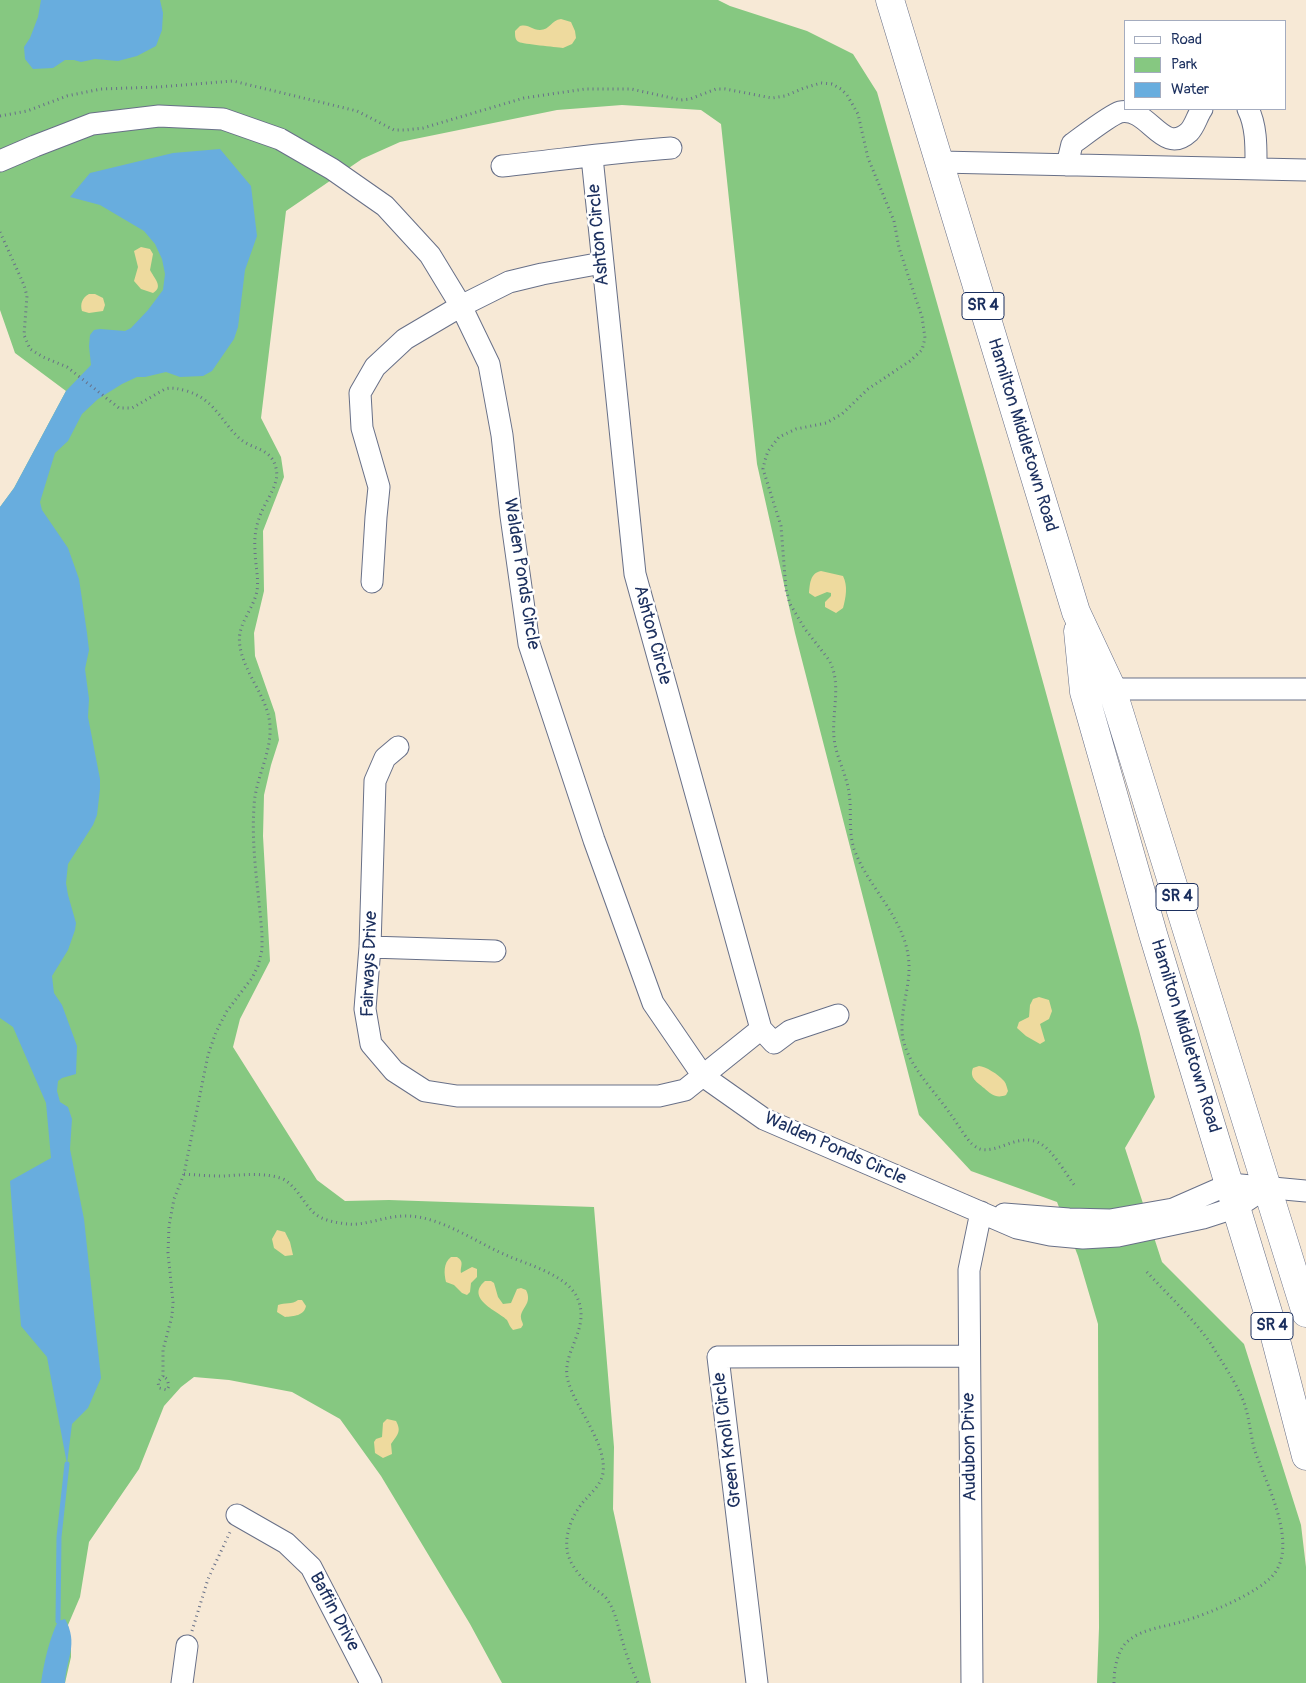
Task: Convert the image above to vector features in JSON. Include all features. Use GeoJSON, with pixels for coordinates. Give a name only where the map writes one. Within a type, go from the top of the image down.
{"type":"FeatureCollection","features":[{"type":"Feature","properties":{"kind":"highway","name":"Hamilton Middletown Road"},"geometry":{"type":"LineString","coordinates":[[890,0],[1076,612],[1112,689],[1306,1313]]}},
{"type":"Feature","properties":{"kind":"highway","name":"Hamilton Middletown Road"},"geometry":{"type":"LineString","coordinates":[[1076,612],[1084,692],[1153,934],[1273,1329],[1306,1456]]}},
{"type":"Feature","properties":{"kind":"street"},"geometry":{"type":"LineString","coordinates":[[1066,165],[1072,144],[1120,112],[1134,112],[1152,124],[1163,137],[1173,139],[1183,137],[1191,131],[1202,110]]}},
{"type":"Feature","properties":{"kind":"street"},"geometry":{"type":"LineString","coordinates":[[1248,110],[1256,142],[1256,169]]}},
{"type":"Feature","properties":{"kind":"street","name":"Walden Ponds Circle"},"geometry":{"type":"LineString","coordinates":[[0,161],[92,124],[159,116],[222,119],[280,139],[332,169],[385,206],[430,255],[461,306],[489,364],[502,435],[510,516],[529,644],[594,840],[653,1003],[703,1076],[764,1119],[1017,1228],[1050,1235],[1082,1238],[1118,1236],[1204,1218],[1234,1196],[1266,1187]]}},
{"type":"Feature","properties":{"kind":"street"},"geometry":{"type":"LineString","coordinates":[[502,166],[671,148]]}},
{"type":"Feature","properties":{"kind":"street","name":"Ashton Circle"},"geometry":{"type":"LineString","coordinates":[[592,157],[635,574],[761,1029]]}},
{"type":"Feature","properties":{"kind":"street"},"geometry":{"type":"LineString","coordinates":[[940,162],[1306,170]]}},
{"type":"Feature","properties":{"kind":"street"},"geometry":{"type":"LineString","coordinates":[[372,582],[379,487],[362,428],[360,392],[375,367],[405,339],[461,306],[509,282],[602,263]]}},
{"type":"Feature","properties":{"kind":"street"},"geometry":{"type":"LineString","coordinates":[[1112,689],[1306,689]]}},
{"type":"Feature","properties":{"kind":"street","name":"Fairways Drive"},"geometry":{"type":"LineString","coordinates":[[398,747],[385,758],[375,781],[370,948],[364,1009],[371,1044],[394,1071],[425,1091],[457,1096],[659,1096],[685,1090],[703,1076]]}},
{"type":"Feature","properties":{"kind":"street"},"geometry":{"type":"LineString","coordinates":[[370,948],[495,951]]}},
{"type":"Feature","properties":{"kind":"street"},"geometry":{"type":"LineString","coordinates":[[703,1076],[761,1029],[774,1043],[790,1031],[838,1015]]}},
{"type":"Feature","properties":{"kind":"street"},"geometry":{"type":"LineString","coordinates":[[1266,1187],[1306,1191]]}},
{"type":"Feature","properties":{"kind":"street","name":"Audubon Drive"},"geometry":{"type":"LineString","coordinates":[[972,1683],[969,1270],[981,1212]]}},
{"type":"Feature","properties":{"kind":"street","name":"Green Knoll Circle"},"geometry":{"type":"LineString","coordinates":[[757,1683],[718,1356],[969,1356]]}},
{"type":"Feature","properties":{"kind":"street","name":"Baffin Drive"},"geometry":{"type":"LineString","coordinates":[[238,1515],[286,1543],[311,1567],[370,1683]]}},
{"type":"Feature","properties":{"kind":"street"},"geometry":{"type":"LineString","coordinates":[[182,1683],[187,1646]]}},
{"type":"Feature","properties":{"kind":"path"},"geometry":{"type":"LineString","coordinates":[[0,116],[28,111],[68,96],[101,89],[233,81],[357,111],[394,130],[424,128],[524,98],[585,89],[631,89],[682,100],[690,99],[716,89],[733,90],[772,98],[785,96],[821,83],[832,84],[841,89],[851,101],[858,114],[862,128],[863,144],[891,212],[899,248],[922,317],[925,338],[922,350],[910,361],[868,389],[842,414],[826,423],[796,429],[779,437],[768,451],[763,469],[781,526],[788,597],[793,611],[834,668],[836,683],[834,739],[850,794],[850,830],[854,847],[868,878],[899,928],[909,957],[910,979],[902,1023],[906,1050],[970,1143],[981,1150],[1021,1140],[1034,1140],[1047,1149],[1075,1186]]}},
{"type":"Feature","properties":{"kind":"path"},"geometry":{"type":"LineString","coordinates":[[0,232],[24,285],[27,296],[24,335],[30,349],[43,357],[56,361],[75,373],[119,408],[132,408],[165,389],[177,388],[193,393],[210,403],[241,440],[264,450],[276,467],[276,484],[260,515],[255,533],[257,592],[240,634],[240,645],[245,661],[264,702],[271,728],[270,741],[259,777],[254,805],[254,835],[262,950],[255,972],[227,1011],[216,1032],[208,1055],[184,1174],[174,1199],[169,1226],[168,1253],[173,1302],[172,1316],[163,1350],[163,1376],[158,1382],[161,1390],[167,1390],[169,1388],[168,1382],[166,1377],[163,1376]]}},
{"type":"Feature","properties":{"kind":"path"},"geometry":{"type":"LineString","coordinates":[[184,1174],[270,1176],[286,1180],[317,1216],[330,1221],[350,1224],[385,1217],[409,1216],[424,1219],[448,1227],[508,1256],[552,1274],[571,1289],[577,1297],[581,1323],[567,1362],[568,1381],[599,1449],[603,1461],[603,1474],[599,1484],[583,1502],[571,1521],[566,1544],[567,1552],[569,1559],[585,1581],[606,1598],[615,1614],[628,1659],[638,1683]]}},
{"type":"Feature","properties":{"kind":"path"},"geometry":{"type":"LineString","coordinates":[[1114,1683],[1117,1662],[1126,1642],[1140,1633],[1186,1621],[1250,1592],[1274,1574],[1282,1553],[1279,1517],[1256,1453],[1244,1402],[1211,1345],[1196,1324],[1146,1271]]}},
{"type":"Feature","properties":{"kind":"path"},"geometry":{"type":"LineString","coordinates":[[187,1646],[208,1580],[238,1515]]}},
{"type":"Feature","properties":{"kind":"green space"},"geometry":{"type":"Polygon","coordinates":[[[0,0],[718,0],[730,6],[807,31],[853,54],[877,92],[985,472],[1139,1030],[1155,1097],[1125,1148],[1162,1262],[1244,1344],[1301,1525],[1306,1567],[1306,1683],[1097,1683],[1099,1628],[1098,1324],[1078,1256],[1057,1202],[971,1171],[919,1115],[795,633],[757,464],[721,124],[701,110],[622,105],[557,110],[400,142],[362,159],[286,211],[261,418],[281,457],[284,477],[263,531],[264,591],[254,633],[255,656],[275,713],[279,740],[264,795],[263,836],[270,961],[240,1019],[233,1047],[317,1180],[345,1201],[389,1200],[594,1207],[614,1447],[613,1509],[651,1683],[502,1683],[470,1624],[381,1476],[340,1419],[292,1392],[229,1380],[194,1377],[181,1387],[164,1406],[139,1469],[89,1542],[80,1597],[68,1625],[71,1657],[65,1683],[0,1683],[0,507],[14,488],[66,391],[15,353],[0,310],[0,0]]]}},
{"type":"Feature","properties":{"kind":"sand"},"geometry":{"type":"Polygon","coordinates":[[[561,19],[571,22],[576,38],[572,44],[563,48],[522,43],[516,39],[515,31],[520,26],[543,30],[561,19]]]}},
{"type":"Feature","properties":{"kind":"sand"},"geometry":{"type":"Polygon","coordinates":[[[141,247],[150,249],[153,254],[150,270],[156,279],[158,288],[153,293],[141,289],[134,281],[138,267],[134,251],[141,247]]]}},
{"type":"Feature","properties":{"kind":"sand"},"geometry":{"type":"Polygon","coordinates":[[[89,294],[95,294],[103,298],[105,305],[103,311],[89,313],[82,311],[82,301],[89,294]]]}},
{"type":"Feature","properties":{"kind":"sand"},"geometry":{"type":"Polygon","coordinates":[[[821,571],[843,576],[845,580],[846,592],[843,608],[836,613],[825,607],[825,602],[831,596],[831,593],[827,592],[815,597],[809,593],[813,576],[821,571]]]}},
{"type":"Feature","properties":{"kind":"sand"},"geometry":{"type":"Polygon","coordinates":[[[1039,997],[1049,1000],[1052,1011],[1049,1019],[1040,1024],[1045,1041],[1040,1044],[1017,1028],[1019,1022],[1029,1017],[1030,1005],[1033,999],[1039,997]]]}},
{"type":"Feature","properties":{"kind":"sand"},"geometry":{"type":"Polygon","coordinates":[[[979,1066],[992,1071],[1004,1081],[1008,1091],[1006,1095],[994,1095],[976,1082],[972,1071],[973,1068],[979,1066]]]}},
{"type":"Feature","properties":{"kind":"sand"},"geometry":{"type":"Polygon","coordinates":[[[277,1230],[285,1232],[293,1255],[285,1256],[274,1248],[272,1239],[277,1230]]]}},
{"type":"Feature","properties":{"kind":"sand"},"geometry":{"type":"Polygon","coordinates":[[[451,1257],[457,1257],[461,1261],[461,1273],[472,1267],[477,1269],[477,1277],[471,1283],[470,1292],[467,1295],[454,1285],[446,1282],[445,1265],[451,1257]]]}},
{"type":"Feature","properties":{"kind":"sand"},"geometry":{"type":"Polygon","coordinates":[[[485,1281],[494,1283],[498,1297],[503,1304],[511,1303],[517,1289],[526,1290],[528,1299],[521,1315],[523,1325],[521,1328],[513,1330],[507,1320],[481,1299],[479,1294],[480,1288],[485,1281]]]}},
{"type":"Feature","properties":{"kind":"sand"},"geometry":{"type":"Polygon","coordinates":[[[302,1300],[306,1306],[301,1314],[285,1317],[277,1312],[278,1305],[302,1300]]]}},
{"type":"Feature","properties":{"kind":"sand"},"geometry":{"type":"Polygon","coordinates":[[[387,1419],[396,1421],[399,1431],[391,1444],[392,1454],[383,1458],[375,1453],[374,1442],[382,1437],[383,1423],[387,1419]]]}},
{"type":"Feature","properties":{"kind":"water"},"geometry":{"type":"Polygon","coordinates":[[[41,0],[160,0],[163,13],[162,30],[156,46],[137,56],[118,61],[95,59],[81,62],[65,60],[53,68],[33,69],[25,59],[24,47],[30,38],[38,17],[41,0]]]}},
{"type":"Feature","properties":{"kind":"water"},"geometry":{"type":"Polygon","coordinates":[[[220,149],[251,186],[257,236],[245,270],[238,327],[234,339],[212,371],[203,376],[180,377],[166,372],[137,377],[98,399],[82,414],[68,441],[55,453],[40,502],[42,510],[68,548],[79,579],[89,650],[85,669],[89,699],[88,717],[100,779],[97,815],[93,825],[68,864],[66,883],[76,923],[75,930],[68,950],[52,976],[54,993],[62,1005],[77,1046],[76,1074],[58,1081],[57,1091],[60,1102],[68,1107],[72,1119],[70,1149],[84,1219],[101,1378],[88,1408],[72,1424],[67,1464],[47,1357],[21,1326],[10,1181],[51,1158],[46,1103],[13,1027],[0,1018],[0,507],[14,488],[66,391],[91,365],[90,335],[94,330],[125,331],[131,328],[163,290],[165,274],[162,259],[155,244],[144,231],[100,205],[70,197],[90,173],[173,153],[220,149]]]}},
{"type":"Feature","properties":{"kind":"water"},"geometry":{"type":"Polygon","coordinates":[[[65,1619],[71,1636],[71,1651],[65,1683],[41,1683],[45,1659],[52,1636],[58,1621],[65,1619]]]}},
{"type":"Feature","properties":{"kind":"waterway"},"geometry":{"type":"LineString","coordinates":[[58,1621],[59,1537],[67,1464]]}}]}
